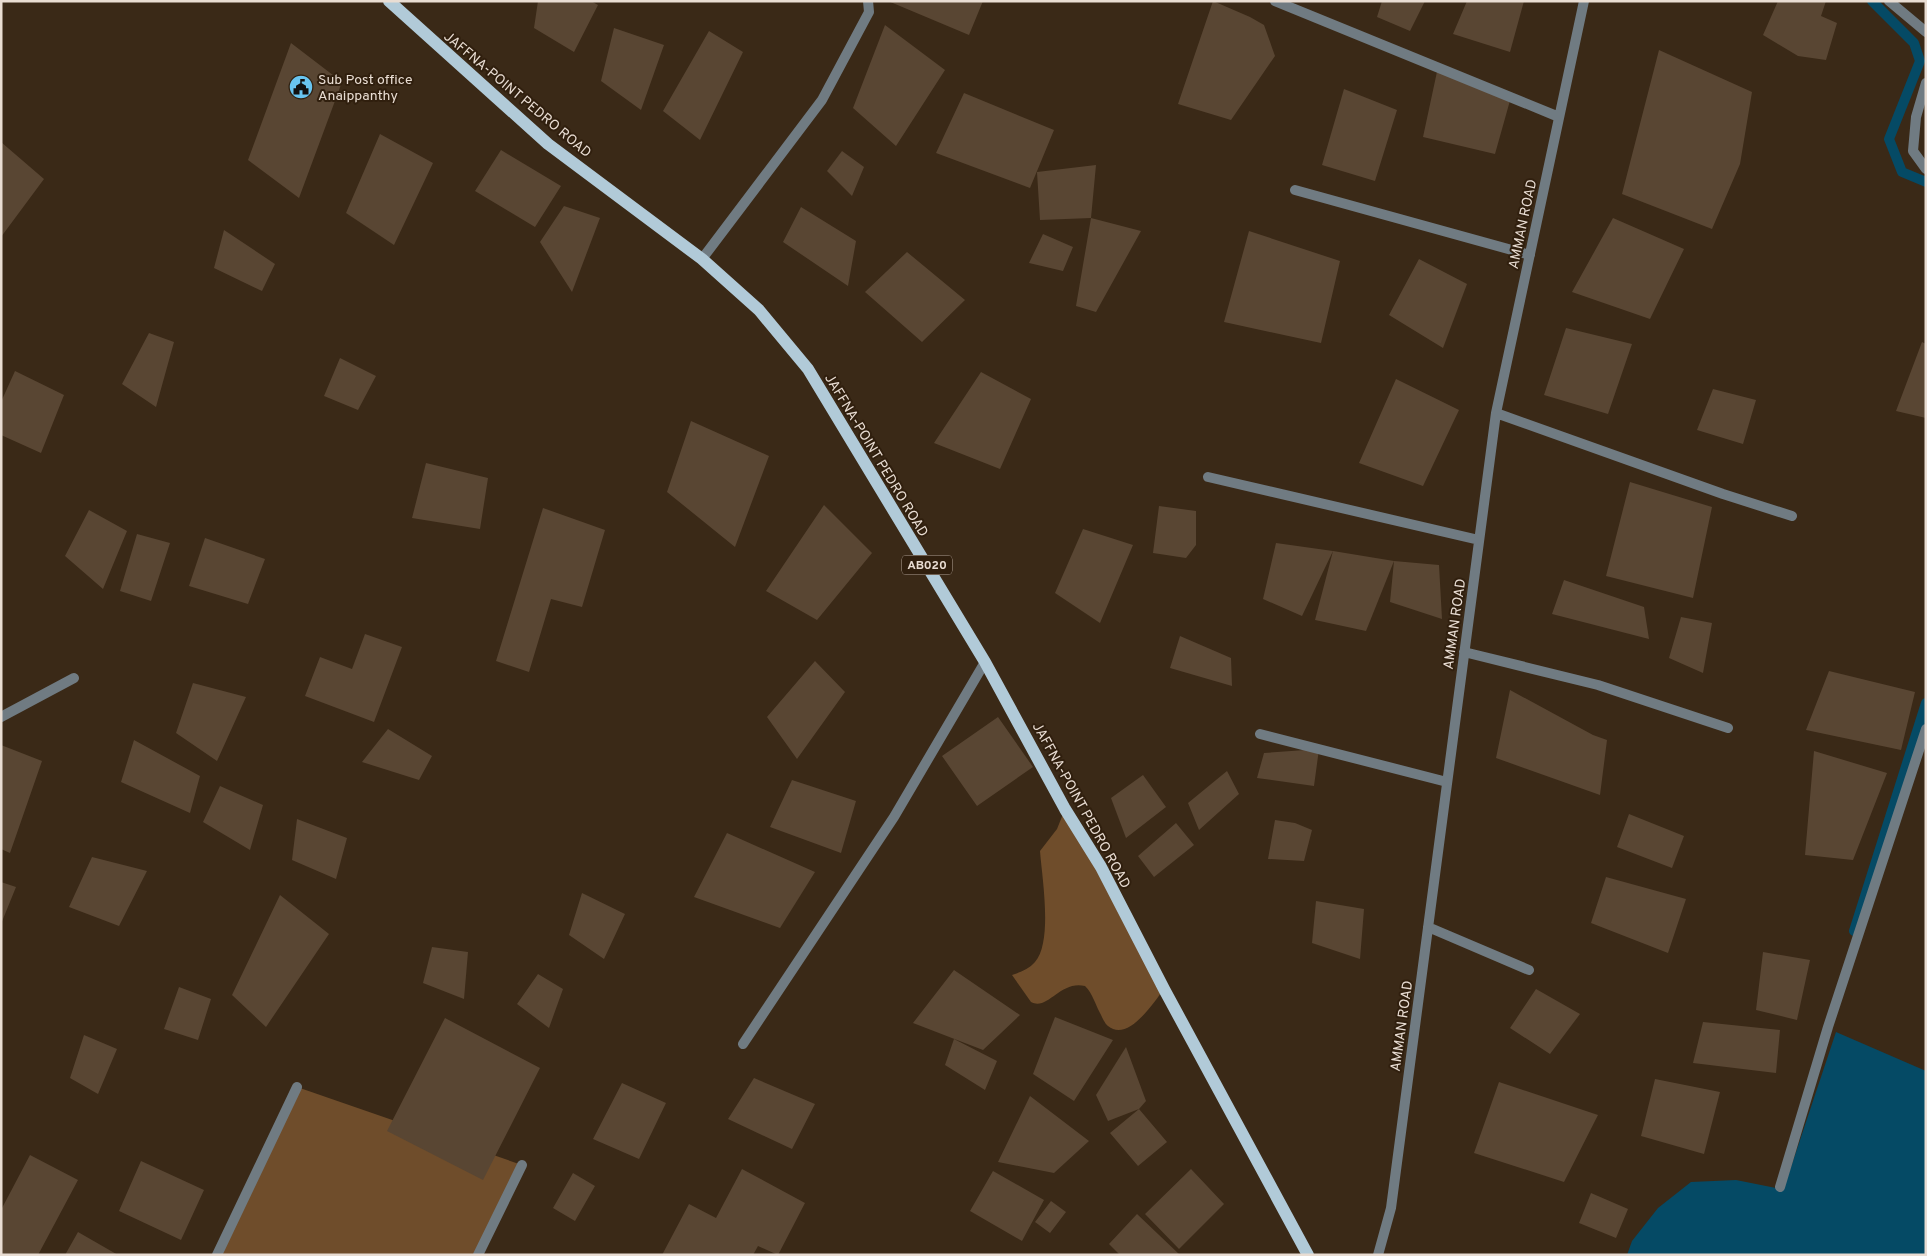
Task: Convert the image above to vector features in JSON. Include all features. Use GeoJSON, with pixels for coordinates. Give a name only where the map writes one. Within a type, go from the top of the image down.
{"type":"FeatureCollection","features":[{"type":"Feature","properties":{"kind":"main road","name":"JAFFNA-POINT PEDRO ROAD"},"geometry":{"type":"LineString","coordinates":[[389,1],[548,144],[702,259],[759,310],[808,369],[985,662],[1065,809],[1101,867],[1164,989],[1308,1255]]}},
{"type":"Feature","properties":{"kind":"street"},"geometry":{"type":"LineString","coordinates":[[702,259],[822,100],[869,12],[868,1]]}},
{"type":"Feature","properties":{"kind":"street"},"geometry":{"type":"LineString","coordinates":[[1275,1],[1559,116]]}},
{"type":"Feature","properties":{"kind":"street","name":"AMMAN ROAD"},"geometry":{"type":"LineString","coordinates":[[1378,1255],[1390,1208],[1496,413],[1584,1]]}},
{"type":"Feature","properties":{"kind":"street"},"geometry":{"type":"LineString","coordinates":[[1889,1],[1926,32]]}},
{"type":"Feature","properties":{"kind":"street"},"geometry":{"type":"LineString","coordinates":[[1926,83],[1916,116],[1913,151],[1926,169]]}},
{"type":"Feature","properties":{"kind":"street"},"geometry":{"type":"LineString","coordinates":[[1295,190],[1530,255]]}},
{"type":"Feature","properties":{"kind":"street"},"geometry":{"type":"LineString","coordinates":[[1496,413],[1722,494],[1792,516]]}},
{"type":"Feature","properties":{"kind":"street"},"geometry":{"type":"LineString","coordinates":[[1208,477],[1479,540]]}},
{"type":"Feature","properties":{"kind":"street"},"geometry":{"type":"LineString","coordinates":[[1464,652],[1598,685],[1728,728]]}},
{"type":"Feature","properties":{"kind":"street"},"geometry":{"type":"LineString","coordinates":[[743,1044],[894,817],[985,662]]}},
{"type":"Feature","properties":{"kind":"street"},"geometry":{"type":"LineString","coordinates":[[1,717],[74,678]]}},
{"type":"Feature","properties":{"kind":"street"},"geometry":{"type":"LineString","coordinates":[[1780,1187],[1828,1027],[1926,728]]}},
{"type":"Feature","properties":{"kind":"street"},"geometry":{"type":"LineString","coordinates":[[1260,734],[1447,782]]}},
{"type":"Feature","properties":{"kind":"street"},"geometry":{"type":"LineString","coordinates":[[1428,927],[1529,970]]}},
{"type":"Feature","properties":{"kind":"street"},"geometry":{"type":"LineString","coordinates":[[218,1255],[297,1087]]}},
{"type":"Feature","properties":{"kind":"street"},"geometry":{"type":"LineString","coordinates":[[478,1255],[522,1165]]}},
{"type":"Feature","properties":{"kind":"shaded area"},"geometry":{"type":"Polygon","coordinates":[[[1065,809],[1164,989],[1140,1019],[1124,1029],[1116,1030],[1107,1025],[1085,986],[1076,985],[1068,987],[1037,1004],[1031,1002],[1012,975],[1030,967],[1035,962],[1044,940],[1045,909],[1040,851],[1057,829],[1065,809]]]}},
{"type":"Feature","properties":{"kind":"shaded area"},"geometry":{"type":"Polygon","coordinates":[[[297,1087],[522,1165],[478,1255],[217,1255],[297,1087]]]}},
{"type":"Feature","properties":{"kind":"water"},"geometry":{"type":"Polygon","coordinates":[[[1836,1032],[1926,1071],[1926,1255],[1627,1255],[1632,1241],[1658,1208],[1691,1182],[1736,1180],[1784,1188],[1836,1032]]]}},
{"type":"Feature","properties":{"kind":"building"},"geometry":{"type":"Polygon","coordinates":[[[538,1],[591,1],[598,5],[574,52],[534,28],[538,1]]]}},
{"type":"Feature","properties":{"kind":"building"},"geometry":{"type":"Polygon","coordinates":[[[888,1],[983,1],[969,35],[888,1]]]}},
{"type":"Feature","properties":{"kind":"building"},"geometry":{"type":"Polygon","coordinates":[[[1213,1],[1264,25],[1275,56],[1231,120],[1178,104],[1213,1]]]}},
{"type":"Feature","properties":{"kind":"building"},"geometry":{"type":"Polygon","coordinates":[[[1382,1],[1425,1],[1410,31],[1377,17],[1382,1]]]}},
{"type":"Feature","properties":{"kind":"building"},"geometry":{"type":"Polygon","coordinates":[[[1467,1],[1524,1],[1510,52],[1453,34],[1467,1]]]}},
{"type":"Feature","properties":{"kind":"building"},"geometry":{"type":"Polygon","coordinates":[[[1778,1],[1826,1],[1821,16],[1837,23],[1826,60],[1798,56],[1763,35],[1778,1]]]}},
{"type":"Feature","properties":{"kind":"building"},"geometry":{"type":"Polygon","coordinates":[[[885,25],[945,70],[896,146],[853,108],[885,25]]]}},
{"type":"Feature","properties":{"kind":"building"},"geometry":{"type":"Polygon","coordinates":[[[614,28],[664,45],[641,110],[601,81],[614,28]]]}},
{"type":"Feature","properties":{"kind":"building"},"geometry":{"type":"Polygon","coordinates":[[[709,31],[743,52],[700,140],[663,111],[709,31]]]}},
{"type":"Feature","properties":{"kind":"building"},"geometry":{"type":"Polygon","coordinates":[[[291,43],[342,82],[299,198],[248,160],[291,43]]]}},
{"type":"Feature","properties":{"kind":"building"},"geometry":{"type":"Polygon","coordinates":[[[1659,50],[1752,92],[1740,164],[1712,229],[1622,194],[1659,50]]]}},
{"type":"Feature","properties":{"kind":"building"},"geometry":{"type":"Polygon","coordinates":[[[1438,67],[1511,97],[1495,154],[1423,137],[1438,67]]]}},
{"type":"Feature","properties":{"kind":"building"},"geometry":{"type":"Polygon","coordinates":[[[1344,89],[1397,110],[1375,181],[1322,165],[1344,89]]]}},
{"type":"Feature","properties":{"kind":"building"},"geometry":{"type":"Polygon","coordinates":[[[964,93],[1054,130],[1030,188],[936,153],[964,93]]]}},
{"type":"Feature","properties":{"kind":"building"},"geometry":{"type":"Polygon","coordinates":[[[380,134],[433,163],[394,245],[346,213],[380,134]]]}},
{"type":"Feature","properties":{"kind":"building"},"geometry":{"type":"Polygon","coordinates":[[[1,142],[44,179],[1,237],[1,142]]]}},
{"type":"Feature","properties":{"kind":"building"},"geometry":{"type":"Polygon","coordinates":[[[501,150],[561,186],[535,227],[475,191],[501,150]]]}},
{"type":"Feature","properties":{"kind":"building"},"geometry":{"type":"Polygon","coordinates":[[[842,151],[864,167],[852,196],[827,171],[842,151]]]}},
{"type":"Feature","properties":{"kind":"building"},"geometry":{"type":"Polygon","coordinates":[[[1096,165],[1091,218],[1040,220],[1037,172],[1096,165]]]}},
{"type":"Feature","properties":{"kind":"building"},"geometry":{"type":"Polygon","coordinates":[[[564,206],[600,218],[572,292],[540,242],[564,206]]]}},
{"type":"Feature","properties":{"kind":"building"},"geometry":{"type":"Polygon","coordinates":[[[801,207],[856,241],[848,286],[783,242],[801,207]]]}},
{"type":"Feature","properties":{"kind":"building"},"geometry":{"type":"Polygon","coordinates":[[[1091,218],[1141,231],[1096,312],[1076,306],[1091,218]]]}},
{"type":"Feature","properties":{"kind":"building"},"geometry":{"type":"Polygon","coordinates":[[[1613,218],[1684,249],[1650,319],[1572,292],[1613,218]]]}},
{"type":"Feature","properties":{"kind":"building"},"geometry":{"type":"Polygon","coordinates":[[[224,230],[275,264],[262,291],[214,268],[224,230]]]}},
{"type":"Feature","properties":{"kind":"building"},"geometry":{"type":"Polygon","coordinates":[[[1249,231],[1340,261],[1321,343],[1224,322],[1249,231]]]}},
{"type":"Feature","properties":{"kind":"building"},"geometry":{"type":"Polygon","coordinates":[[[1043,234],[1073,247],[1063,271],[1029,263],[1043,234]]]}},
{"type":"Feature","properties":{"kind":"building"},"geometry":{"type":"Polygon","coordinates":[[[907,252],[965,300],[922,342],[865,292],[907,252]]]}},
{"type":"Feature","properties":{"kind":"building"},"geometry":{"type":"Polygon","coordinates":[[[1419,259],[1467,284],[1443,348],[1389,315],[1419,259]]]}},
{"type":"Feature","properties":{"kind":"building"},"geometry":{"type":"Polygon","coordinates":[[[1566,328],[1632,344],[1608,414],[1544,395],[1566,328]]]}},
{"type":"Feature","properties":{"kind":"building"},"geometry":{"type":"Polygon","coordinates":[[[149,333],[174,342],[156,407],[122,384],[149,333]]]}},
{"type":"Feature","properties":{"kind":"building"},"geometry":{"type":"Polygon","coordinates":[[[1922,342],[1926,344],[1926,418],[1896,411],[1922,342]]]}},
{"type":"Feature","properties":{"kind":"building"},"geometry":{"type":"Polygon","coordinates":[[[340,358],[376,376],[358,410],[324,396],[340,358]]]}},
{"type":"Feature","properties":{"kind":"building"},"geometry":{"type":"Polygon","coordinates":[[[15,371],[64,395],[41,453],[1,435],[1,402],[15,371]]]}},
{"type":"Feature","properties":{"kind":"building"},"geometry":{"type":"Polygon","coordinates":[[[981,372],[1031,399],[1000,469],[934,443],[981,372]]]}},
{"type":"Feature","properties":{"kind":"building"},"geometry":{"type":"Polygon","coordinates":[[[1396,379],[1459,410],[1423,486],[1359,463],[1396,379]]]}},
{"type":"Feature","properties":{"kind":"building"},"geometry":{"type":"Polygon","coordinates":[[[1713,389],[1756,400],[1743,444],[1697,430],[1713,389]]]}},
{"type":"Feature","properties":{"kind":"building"},"geometry":{"type":"Polygon","coordinates":[[[691,421],[769,456],[735,547],[667,492],[691,421]]]}},
{"type":"Feature","properties":{"kind":"building"},"geometry":{"type":"Polygon","coordinates":[[[426,463],[488,478],[480,529],[412,518],[426,463]]]}},
{"type":"Feature","properties":{"kind":"building"},"geometry":{"type":"Polygon","coordinates":[[[1630,482],[1712,507],[1693,598],[1606,576],[1630,482]]]}},
{"type":"Feature","properties":{"kind":"building"},"geometry":{"type":"Polygon","coordinates":[[[824,505],[872,553],[817,620],[766,591],[824,505]]]}},
{"type":"Feature","properties":{"kind":"building"},"geometry":{"type":"Polygon","coordinates":[[[1159,506],[1196,511],[1196,545],[1186,558],[1153,553],[1159,506]]]}},
{"type":"Feature","properties":{"kind":"building"},"geometry":{"type":"Polygon","coordinates":[[[543,508],[605,530],[582,607],[551,599],[529,672],[496,661],[543,508]]]}},
{"type":"Feature","properties":{"kind":"building"},"geometry":{"type":"Polygon","coordinates":[[[89,510],[127,531],[103,589],[65,556],[89,510]]]}},
{"type":"Feature","properties":{"kind":"building"},"geometry":{"type":"Polygon","coordinates":[[[1083,529],[1133,545],[1100,623],[1055,593],[1083,529]]]}},
{"type":"Feature","properties":{"kind":"building"},"geometry":{"type":"Polygon","coordinates":[[[137,534],[170,543],[151,601],[120,591],[137,534]]]}},
{"type":"Feature","properties":{"kind":"building"},"geometry":{"type":"Polygon","coordinates":[[[205,538],[265,559],[248,604],[189,586],[205,538]]]}},
{"type":"Feature","properties":{"kind":"building"},"geometry":{"type":"Polygon","coordinates":[[[1276,543],[1333,551],[1302,616],[1263,599],[1276,543]]]}},
{"type":"Feature","properties":{"kind":"building"},"geometry":{"type":"Polygon","coordinates":[[[1333,551],[1394,561],[1366,631],[1315,620],[1333,551]]]}},
{"type":"Feature","properties":{"kind":"building"},"geometry":{"type":"Polygon","coordinates":[[[1394,561],[1439,565],[1442,619],[1390,602],[1394,561]]]}},
{"type":"Feature","properties":{"kind":"building"},"geometry":{"type":"Polygon","coordinates":[[[1564,580],[1644,607],[1649,639],[1552,614],[1564,580]]]}},
{"type":"Feature","properties":{"kind":"building"},"geometry":{"type":"Polygon","coordinates":[[[1681,617],[1712,623],[1703,673],[1669,658],[1681,617]]]}},
{"type":"Feature","properties":{"kind":"building"},"geometry":{"type":"Polygon","coordinates":[[[365,634],[402,647],[374,722],[305,696],[320,657],[352,669],[365,634]]]}},
{"type":"Feature","properties":{"kind":"building"},"geometry":{"type":"Polygon","coordinates":[[[1180,636],[1231,658],[1232,686],[1170,668],[1180,636]]]}},
{"type":"Feature","properties":{"kind":"building"},"geometry":{"type":"Polygon","coordinates":[[[815,661],[845,692],[797,759],[767,717],[815,661]]]}},
{"type":"Feature","properties":{"kind":"building"},"geometry":{"type":"Polygon","coordinates":[[[1829,671],[1915,692],[1901,750],[1806,730],[1829,671]]]}},
{"type":"Feature","properties":{"kind":"building"},"geometry":{"type":"Polygon","coordinates":[[[193,683],[246,697],[217,761],[176,733],[193,683]]]}},
{"type":"Feature","properties":{"kind":"building"},"geometry":{"type":"Polygon","coordinates":[[[1510,690],[1593,735],[1607,740],[1600,795],[1496,758],[1510,690]]]}},
{"type":"Feature","properties":{"kind":"building"},"geometry":{"type":"Polygon","coordinates":[[[998,717],[1033,767],[977,806],[942,756],[998,717]]]}},
{"type":"Feature","properties":{"kind":"building"},"geometry":{"type":"Polygon","coordinates":[[[388,729],[432,756],[419,780],[362,762],[388,729]]]}},
{"type":"Feature","properties":{"kind":"building"},"geometry":{"type":"Polygon","coordinates":[[[134,740],[200,776],[190,813],[121,782],[134,740]]]}},
{"type":"Feature","properties":{"kind":"building"},"geometry":{"type":"Polygon","coordinates":[[[1,745],[42,761],[10,853],[1,849],[1,745]]]}},
{"type":"Feature","properties":{"kind":"building"},"geometry":{"type":"Polygon","coordinates":[[[1319,749],[1314,786],[1257,778],[1264,753],[1319,749]]]}},
{"type":"Feature","properties":{"kind":"building"},"geometry":{"type":"Polygon","coordinates":[[[1814,751],[1887,773],[1853,860],[1805,855],[1814,751]]]}},
{"type":"Feature","properties":{"kind":"building"},"geometry":{"type":"Polygon","coordinates":[[[1227,771],[1239,794],[1199,830],[1188,803],[1227,771]]]}},
{"type":"Feature","properties":{"kind":"building"},"geometry":{"type":"Polygon","coordinates":[[[1143,775],[1166,807],[1126,838],[1111,798],[1143,775]]]}},
{"type":"Feature","properties":{"kind":"building"},"geometry":{"type":"Polygon","coordinates":[[[792,780],[856,801],[841,853],[770,827],[792,780]]]}},
{"type":"Feature","properties":{"kind":"building"},"geometry":{"type":"Polygon","coordinates":[[[220,786],[263,805],[250,850],[203,822],[220,786]]]}},
{"type":"Feature","properties":{"kind":"building"},"geometry":{"type":"Polygon","coordinates":[[[1629,814],[1684,836],[1672,868],[1617,847],[1629,814]]]}},
{"type":"Feature","properties":{"kind":"building"},"geometry":{"type":"Polygon","coordinates":[[[297,819],[347,838],[336,879],[292,860],[297,819]]]}},
{"type":"Feature","properties":{"kind":"building"},"geometry":{"type":"Polygon","coordinates":[[[1275,820],[1295,823],[1312,830],[1304,861],[1268,859],[1275,820]]]}},
{"type":"Feature","properties":{"kind":"building"},"geometry":{"type":"Polygon","coordinates":[[[1176,823],[1194,845],[1154,877],[1138,856],[1176,823]]]}},
{"type":"Feature","properties":{"kind":"building"},"geometry":{"type":"Polygon","coordinates":[[[727,833],[815,872],[780,928],[694,897],[727,833]]]}},
{"type":"Feature","properties":{"kind":"building"},"geometry":{"type":"Polygon","coordinates":[[[92,857],[147,871],[119,926],[69,907],[92,857]]]}},
{"type":"Feature","properties":{"kind":"building"},"geometry":{"type":"Polygon","coordinates":[[[1606,877],[1686,899],[1668,953],[1591,923],[1606,877]]]}},
{"type":"Feature","properties":{"kind":"building"},"geometry":{"type":"Polygon","coordinates":[[[1,882],[16,887],[1,924],[1,882]]]}},
{"type":"Feature","properties":{"kind":"building"},"geometry":{"type":"Polygon","coordinates":[[[582,893],[625,914],[604,959],[569,935],[582,893]]]}},
{"type":"Feature","properties":{"kind":"building"},"geometry":{"type":"Polygon","coordinates":[[[280,895],[329,934],[266,1027],[232,995],[280,895]]]}},
{"type":"Feature","properties":{"kind":"building"},"geometry":{"type":"Polygon","coordinates":[[[1316,901],[1364,909],[1360,959],[1312,943],[1316,901]]]}},
{"type":"Feature","properties":{"kind":"building"},"geometry":{"type":"Polygon","coordinates":[[[432,947],[468,952],[464,999],[423,983],[432,947]]]}},
{"type":"Feature","properties":{"kind":"building"},"geometry":{"type":"Polygon","coordinates":[[[1763,952],[1810,960],[1797,1020],[1756,1010],[1763,952]]]}},
{"type":"Feature","properties":{"kind":"building"},"geometry":{"type":"Polygon","coordinates":[[[954,970],[1020,1015],[983,1050],[913,1023],[954,970]]]}},
{"type":"Feature","properties":{"kind":"building"},"geometry":{"type":"Polygon","coordinates":[[[538,974],[563,989],[549,1028],[517,1004],[538,974]]]}},
{"type":"Feature","properties":{"kind":"building"},"geometry":{"type":"Polygon","coordinates":[[[179,987],[211,999],[198,1040],[164,1029],[179,987]]]}},
{"type":"Feature","properties":{"kind":"building"},"geometry":{"type":"Polygon","coordinates":[[[1536,989],[1580,1014],[1550,1054],[1510,1028],[1536,989]]]}},
{"type":"Feature","properties":{"kind":"building"},"geometry":{"type":"Polygon","coordinates":[[[1055,1017],[1113,1040],[1074,1101],[1033,1074],[1055,1017]]]}},
{"type":"Feature","properties":{"kind":"building"},"geometry":{"type":"Polygon","coordinates":[[[445,1018],[540,1068],[483,1180],[387,1131],[445,1018]]]}},
{"type":"Feature","properties":{"kind":"building"},"geometry":{"type":"Polygon","coordinates":[[[1703,1022],[1780,1030],[1776,1073],[1693,1063],[1703,1022]]]}},
{"type":"Feature","properties":{"kind":"building"},"geometry":{"type":"Polygon","coordinates":[[[84,1035],[117,1049],[98,1094],[70,1078],[84,1035]]]}},
{"type":"Feature","properties":{"kind":"building"},"geometry":{"type":"Polygon","coordinates":[[[954,1039],[997,1061],[985,1090],[945,1065],[954,1039]]]}},
{"type":"Feature","properties":{"kind":"building"},"geometry":{"type":"Polygon","coordinates":[[[1126,1047],[1146,1101],[1139,1109],[1108,1121],[1096,1095],[1126,1047]]]}},
{"type":"Feature","properties":{"kind":"building"},"geometry":{"type":"Polygon","coordinates":[[[754,1078],[815,1104],[792,1149],[728,1119],[754,1078]]]}},
{"type":"Feature","properties":{"kind":"building"},"geometry":{"type":"Polygon","coordinates":[[[1655,1079],[1720,1092],[1704,1154],[1641,1136],[1655,1079]]]}},
{"type":"Feature","properties":{"kind":"building"},"geometry":{"type":"Polygon","coordinates":[[[1499,1082],[1598,1115],[1564,1182],[1474,1153],[1499,1082]]]}},
{"type":"Feature","properties":{"kind":"building"},"geometry":{"type":"Polygon","coordinates":[[[622,1083],[666,1103],[639,1159],[593,1139],[622,1083]]]}},
{"type":"Feature","properties":{"kind":"building"},"geometry":{"type":"Polygon","coordinates":[[[1030,1096],[1089,1141],[1054,1173],[998,1162],[1030,1096]]]}},
{"type":"Feature","properties":{"kind":"building"},"geometry":{"type":"Polygon","coordinates":[[[1139,1109],[1167,1142],[1138,1166],[1110,1133],[1139,1109]]]}},
{"type":"Feature","properties":{"kind":"building"},"geometry":{"type":"Polygon","coordinates":[[[30,1155],[78,1180],[38,1255],[1,1255],[1,1210],[30,1155]]]}},
{"type":"Feature","properties":{"kind":"building"},"geometry":{"type":"Polygon","coordinates":[[[141,1161],[204,1190],[181,1240],[119,1211],[141,1161]]]}},
{"type":"Feature","properties":{"kind":"building"},"geometry":{"type":"Polygon","coordinates":[[[742,1169],[805,1203],[778,1255],[758,1246],[753,1255],[662,1255],[689,1204],[716,1218],[742,1169]]]}},
{"type":"Feature","properties":{"kind":"building"},"geometry":{"type":"Polygon","coordinates":[[[1191,1169],[1224,1204],[1179,1249],[1145,1214],[1191,1169]]]}},
{"type":"Feature","properties":{"kind":"building"},"geometry":{"type":"Polygon","coordinates":[[[993,1171],[1044,1200],[1022,1241],[970,1211],[993,1171]]]}},
{"type":"Feature","properties":{"kind":"building"},"geometry":{"type":"Polygon","coordinates":[[[573,1173],[595,1186],[575,1221],[553,1208],[573,1173]]]}},
{"type":"Feature","properties":{"kind":"building"},"geometry":{"type":"Polygon","coordinates":[[[1591,1193],[1628,1209],[1616,1238],[1579,1223],[1591,1193]]]}},
{"type":"Feature","properties":{"kind":"building"},"geometry":{"type":"Polygon","coordinates":[[[1051,1201],[1066,1212],[1050,1233],[1035,1222],[1051,1201]]]}},
{"type":"Feature","properties":{"kind":"building"},"geometry":{"type":"Polygon","coordinates":[[[1137,1214],[1180,1255],[1120,1255],[1109,1244],[1137,1214]]]}},
{"type":"Feature","properties":{"kind":"building"},"geometry":{"type":"Polygon","coordinates":[[[78,1232],[118,1255],[65,1255],[78,1232]]]}},
{"type":"Feature","properties":{"kind":"waterway"},"geometry":{"type":"LineString","coordinates":[[1872,1],[1914,43],[1920,61],[1889,139],[1902,172],[1926,182]]}},
{"type":"Feature","properties":{"kind":"waterway"},"geometry":{"type":"LineString","coordinates":[[1854,931],[1926,703]]}},
{"type":"Feature","properties":{"kind":"place","name":"Sub Post office Anaippanthy"},"geometry":{"type":"Point","coordinates":[301,87]}}]}
